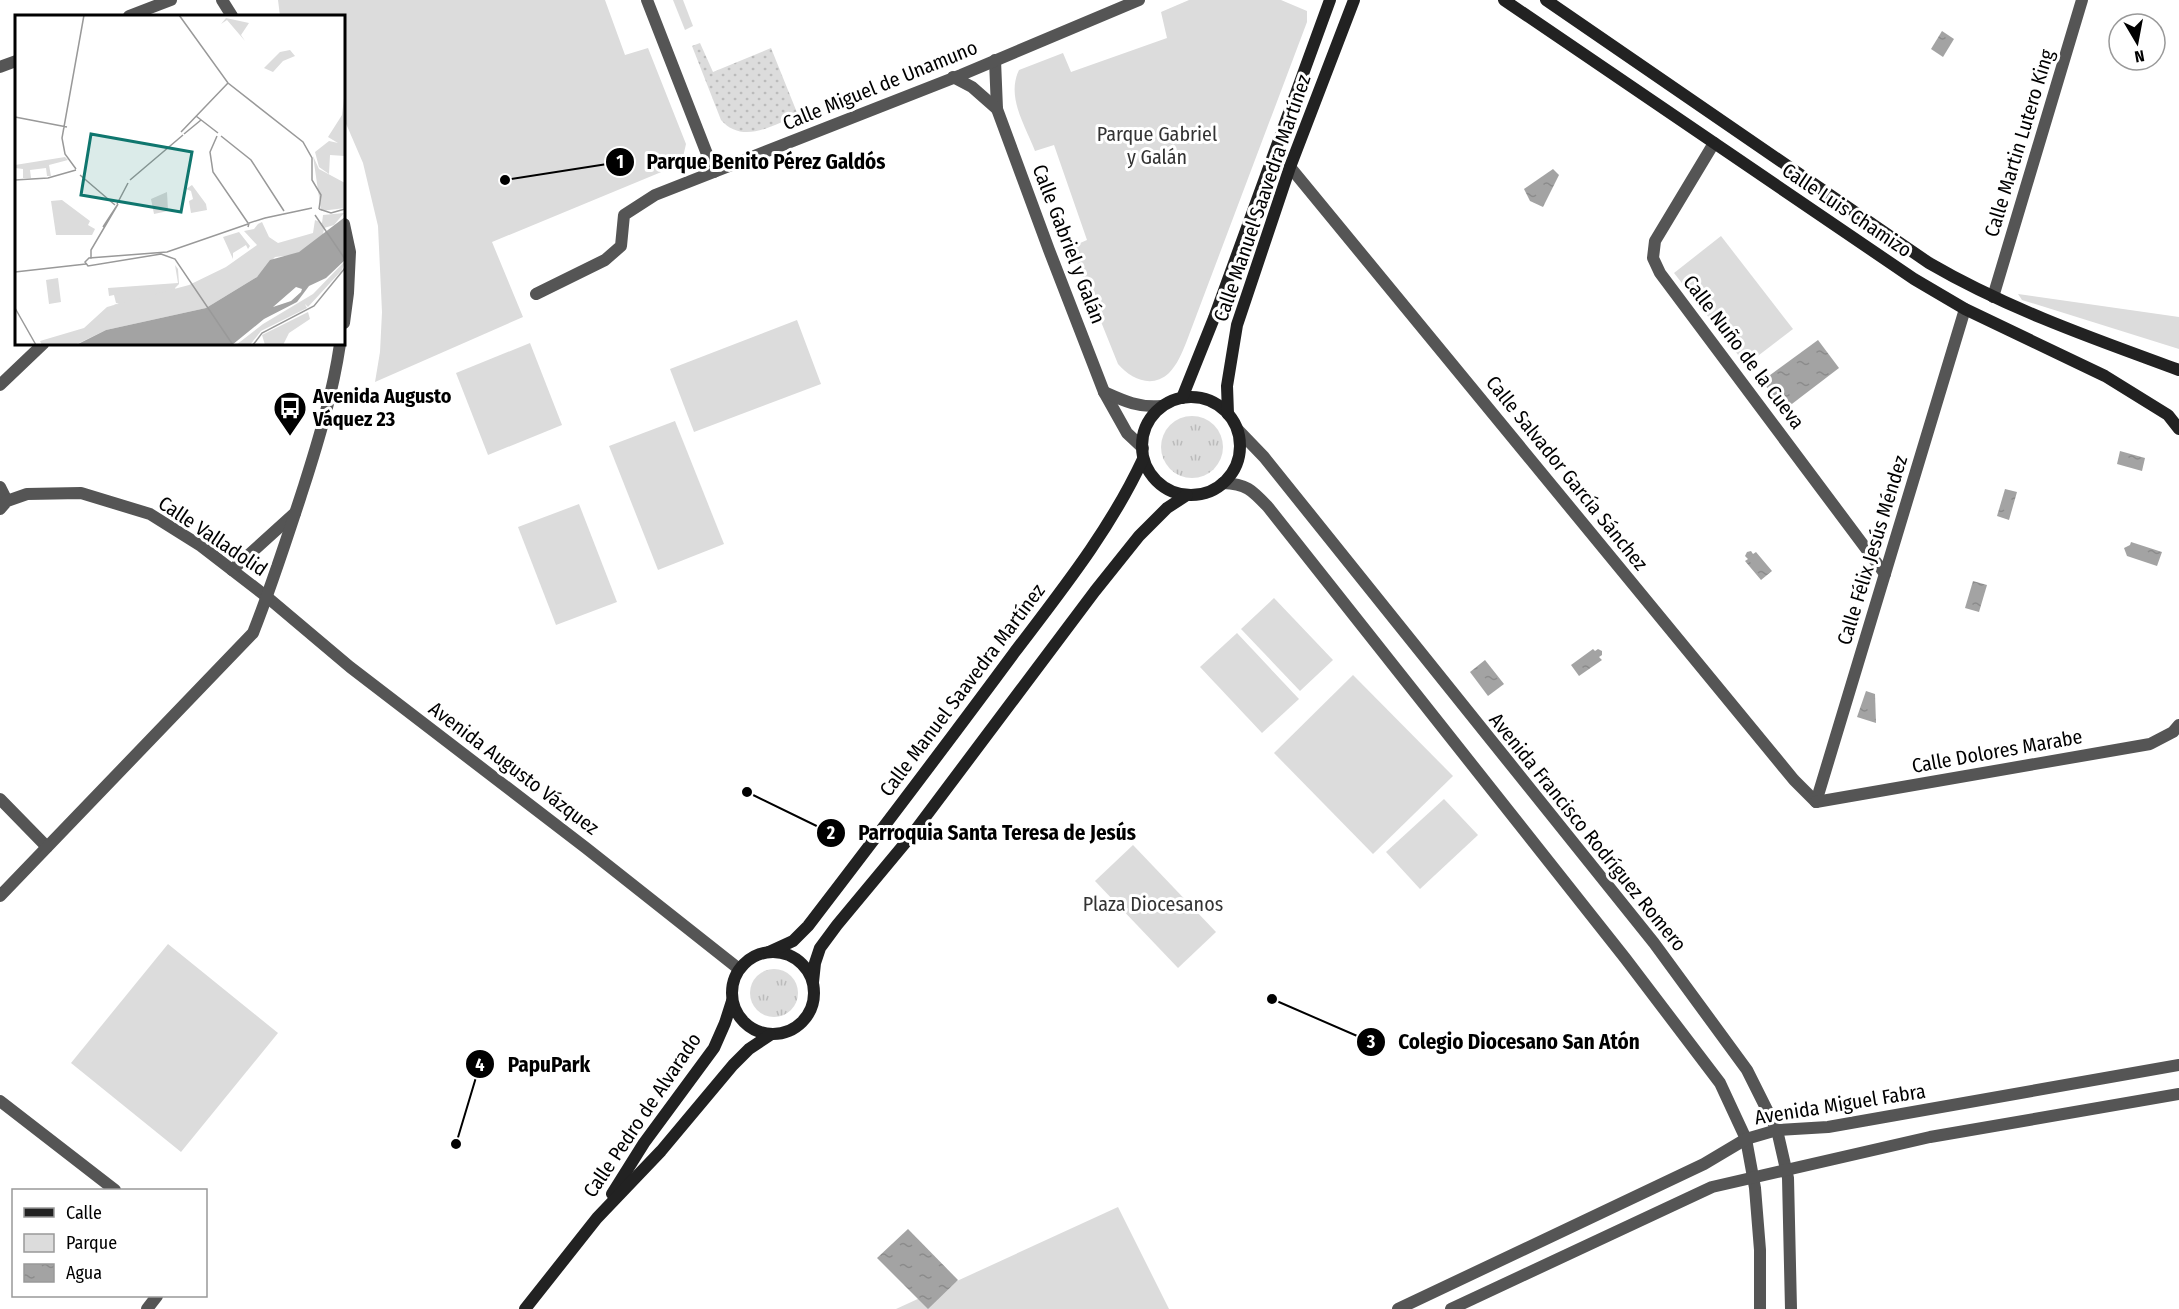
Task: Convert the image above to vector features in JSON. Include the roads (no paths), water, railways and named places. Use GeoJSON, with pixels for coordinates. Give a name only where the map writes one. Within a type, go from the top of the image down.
{"type":"FeatureCollection","features":[{"type":"Feature","properties":{"kind":"main road","name":"Calle Manuel Saavedra Martínez"},"geometry":{"type":"LineString","coordinates":[[1182,398],[1214,318],[1330,0]]}},
{"type":"Feature","properties":{"kind":"main road","name":"Calle Manuel Saavedra Martínez"},"geometry":{"type":"LineString","coordinates":[[1228,414],[1227,386],[1237,325],[1290,166],[1354,0]]}},
{"type":"Feature","properties":{"kind":"main road","name":"Calle Luis Chamizo"},"geometry":{"type":"LineString","coordinates":[[1504,0],[1914,279],[1965,309],[2104,376],[2168,415],[2179,429]]}},
{"type":"Feature","properties":{"kind":"main road","name":"Calle Luis Chamizo"},"geometry":{"type":"LineString","coordinates":[[1546,0],[1929,263],[1993,297],[2078,333],[2179,370]]}},
{"type":"Feature","properties":{"kind":"main road"},"geometry":{"type":"LineString","coordinates":[[1182,398],[1210,401],[1228,414],[1238,430],[1239,458],[1234,470],[1223,483],[1201,494],[1187,495],[1161,484],[1151,474],[1143,454],[1144,434],[1149,421],[1161,406],[1182,398]]}},
{"type":"Feature","properties":{"kind":"main road","name":"Calle Manuel Saavedra Martínez"},"geometry":{"type":"LineString","coordinates":[[769,952],[793,941],[808,926],[929,768],[1083,561],[1121,503],[1143,454]]}},
{"type":"Feature","properties":{"kind":"main road"},"geometry":{"type":"LineString","coordinates":[[813,982],[818,955],[837,925],[911,836],[1138,536],[1167,508],[1187,495]]}},
{"type":"Feature","properties":{"kind":"main road"},"geometry":{"type":"LineString","coordinates":[[769,952],[781,952],[792,956],[809,971],[815,993],[809,1015],[802,1024],[792,1030],[770,1035],[749,1027],[741,1020],[732,1000],[732,984],[739,969],[755,956],[769,952]]}},
{"type":"Feature","properties":{"kind":"main road","name":"Calle Pedro de Alvarado"},"geometry":{"type":"LineString","coordinates":[[597,1218],[644,1143],[714,1048],[732,1000]]}},
{"type":"Feature","properties":{"kind":"main road","name":"Calle Pedro de Alvarado"},"geometry":{"type":"LineString","coordinates":[[525,1309],[597,1218],[669,1142],[733,1065],[749,1049],[770,1035]]}},
{"type":"Feature","properties":{"kind":"street"},"geometry":{"type":"LineString","coordinates":[[132,15],[171,0]]}},
{"type":"Feature","properties":{"kind":"street"},"geometry":{"type":"LineString","coordinates":[[222,0],[231,15]]}},
{"type":"Feature","properties":{"kind":"street"},"geometry":{"type":"LineString","coordinates":[[647,0],[714,172]]}},
{"type":"Feature","properties":{"kind":"street","name":"Calle Miguel de Unamuno"},"geometry":{"type":"LineString","coordinates":[[536,294],[605,260],[621,246],[624,215],[655,195],[953,77],[1139,0]]}},
{"type":"Feature","properties":{"kind":"street","name":"Calle Martin Lutero King"},"geometry":{"type":"LineString","coordinates":[[1993,297],[2082,0]]}},
{"type":"Feature","properties":{"kind":"street","name":"Calle Gabriel y Galán"},"geometry":{"type":"LineString","coordinates":[[995,60],[997,109],[1104,392],[1127,433],[1143,454]]}},
{"type":"Feature","properties":{"kind":"street"},"geometry":{"type":"LineString","coordinates":[[0,67],[15,61]]}},
{"type":"Feature","properties":{"kind":"street","name":"Calle Gabriel y Galán"},"geometry":{"type":"LineString","coordinates":[[953,77],[972,87],[997,109]]}},
{"type":"Feature","properties":{"kind":"street","name":"Calle Nuño de la Cueva"},"geometry":{"type":"LineString","coordinates":[[1714,143],[1655,241],[1653,258],[1660,273],[1885,574]]}},
{"type":"Feature","properties":{"kind":"street","name":"Calle Salvador García Sánchez"},"geometry":{"type":"LineString","coordinates":[[1290,166],[1794,780],[1816,802]]}},
{"type":"Feature","properties":{"kind":"street"},"geometry":{"type":"LineString","coordinates":[[345,229],[350,252],[345,316]]}},
{"type":"Feature","properties":{"kind":"street","name":"Calle Félix Jesús Méndez"},"geometry":{"type":"LineString","coordinates":[[1816,802],[1965,309]]}},
{"type":"Feature","properties":{"kind":"street"},"geometry":{"type":"LineString","coordinates":[[0,385],[42,345]]}},
{"type":"Feature","properties":{"kind":"street"},"geometry":{"type":"LineString","coordinates":[[0,896],[253,633],[296,512],[330,398],[340,345]]}},
{"type":"Feature","properties":{"kind":"street"},"geometry":{"type":"LineString","coordinates":[[1104,392],[1145,408],[1161,406]]}},
{"type":"Feature","properties":{"kind":"street","name":"Avenida Francisco Rodríguez Romero"},"geometry":{"type":"LineString","coordinates":[[1238,430],[1264,457],[1654,943],[1747,1070],[1777,1130],[1788,1179],[1791,1309]]}},
{"type":"Feature","properties":{"kind":"street"},"geometry":{"type":"LineString","coordinates":[[1223,483],[1240,484],[1255,493],[1268,507],[1625,958],[1720,1083],[1746,1140],[1753,1178],[1760,1250],[1760,1309]]}},
{"type":"Feature","properties":{"kind":"street"},"geometry":{"type":"LineString","coordinates":[[0,487],[4,505]]}},
{"type":"Feature","properties":{"kind":"street","name":"Calle Valladolid"},"geometry":{"type":"LineString","coordinates":[[4,505],[27,494],[81,494],[150,514],[201,546],[267,597]]}},
{"type":"Feature","properties":{"kind":"street"},"geometry":{"type":"LineString","coordinates":[[232,570],[296,512]]}},
{"type":"Feature","properties":{"kind":"street","name":"Avenida Augusto Vázquez"},"geometry":{"type":"LineString","coordinates":[[267,597],[350,668],[586,848],[739,969]]}},
{"type":"Feature","properties":{"kind":"street","name":"Calle Dolores Marabe"},"geometry":{"type":"LineString","coordinates":[[1816,802],[2150,744],[2173,732],[2179,725]]}},
{"type":"Feature","properties":{"kind":"street"},"geometry":{"type":"LineString","coordinates":[[0,799],[47,847]]}},
{"type":"Feature","properties":{"kind":"street","name":"Avenida Miguel Fabra"},"geometry":{"type":"LineString","coordinates":[[1398,1309],[1704,1164],[1746,1140],[1777,1130],[1828,1127],[2179,1065]]}},
{"type":"Feature","properties":{"kind":"street"},"geometry":{"type":"LineString","coordinates":[[1451,1309],[1712,1187],[1930,1137],[2179,1094]]}},
{"type":"Feature","properties":{"kind":"street"},"geometry":{"type":"LineString","coordinates":[[0,1101],[112,1189]]}},
{"type":"Feature","properties":{"kind":"street"},"geometry":{"type":"LineString","coordinates":[[147,1309],[156,1297]]}},
{"type":"Feature","properties":{"kind":"water"},"geometry":{"type":"Polygon","coordinates":[[[1942,31],[1954,39],[1943,57],[1931,49],[1942,31]]]}},
{"type":"Feature","properties":{"kind":"water"},"geometry":{"type":"Polygon","coordinates":[[[1553,169],[1559,175],[1543,207],[1530,201],[1524,189],[1553,169]]]}},
{"type":"Feature","properties":{"kind":"water"},"geometry":{"type":"Polygon","coordinates":[[[1818,340],[1839,368],[1784,410],[1762,381],[1818,340]]]}},
{"type":"Feature","properties":{"kind":"water"},"geometry":{"type":"Polygon","coordinates":[[[2120,451],[2145,458],[2142,471],[2117,464],[2120,451]]]}},
{"type":"Feature","properties":{"kind":"water"},"geometry":{"type":"Polygon","coordinates":[[[2005,489],[2017,492],[2009,520],[1997,516],[2005,489]]]}},
{"type":"Feature","properties":{"kind":"water"},"geometry":{"type":"Polygon","coordinates":[[[2131,542],[2162,552],[2157,566],[2127,556],[2124,548],[2131,542]]]}},
{"type":"Feature","properties":{"kind":"water"},"geometry":{"type":"Polygon","coordinates":[[[1751,551],[1753,554],[1756,552],[1772,571],[1761,580],[1745,561],[1748,559],[1745,556],[1747,552],[1751,551]]]}},
{"type":"Feature","properties":{"kind":"water"},"geometry":{"type":"Polygon","coordinates":[[[1973,581],[1987,585],[1979,612],[1965,608],[1973,581]]]}},
{"type":"Feature","properties":{"kind":"water"},"geometry":{"type":"Polygon","coordinates":[[[1593,649],[1602,651],[1599,657],[1602,660],[1579,676],[1571,665],[1593,649]]]}},
{"type":"Feature","properties":{"kind":"water"},"geometry":{"type":"Polygon","coordinates":[[[1485,660],[1504,684],[1488,696],[1470,672],[1485,660]]]}},
{"type":"Feature","properties":{"kind":"water"},"geometry":{"type":"Polygon","coordinates":[[[1866,691],[1875,694],[1876,723],[1857,717],[1866,691]]]}},
{"type":"Feature","properties":{"kind":"water"},"geometry":{"type":"Polygon","coordinates":[[[908,1229],[958,1280],[928,1309],[877,1258],[908,1229]]]}},
{"type":"Feature","properties":{"kind":"place","name":"Parque Benito Pérez Galdós"},"geometry":{"type":"Point","coordinates":[505,180]}},
{"type":"Feature","properties":{"kind":"place","name":"Avenida Augusto Váquez 23"},"geometry":{"type":"Point","coordinates":[290,437]}},
{"type":"Feature","properties":{"kind":"place","name":"Parroquia Santa Teresa de Jesús"},"geometry":{"type":"Point","coordinates":[747,792]}},
{"type":"Feature","properties":{"kind":"place","name":"Colegio Diocesano San Atón"},"geometry":{"type":"Point","coordinates":[1272,999]}},
{"type":"Feature","properties":{"kind":"place","name":"PapuPark"},"geometry":{"type":"Point","coordinates":[456,1144]}},
{"type":"Feature","properties":{"kind":"park label","name":"Parque Gabriel y Galán"},"geometry":{"type":"Point","coordinates":[1157,146]}},
{"type":"Feature","properties":{"kind":"park label","name":"Plaza Diocesanos"},"geometry":{"type":"Point","coordinates":[1153,904]}}]}
